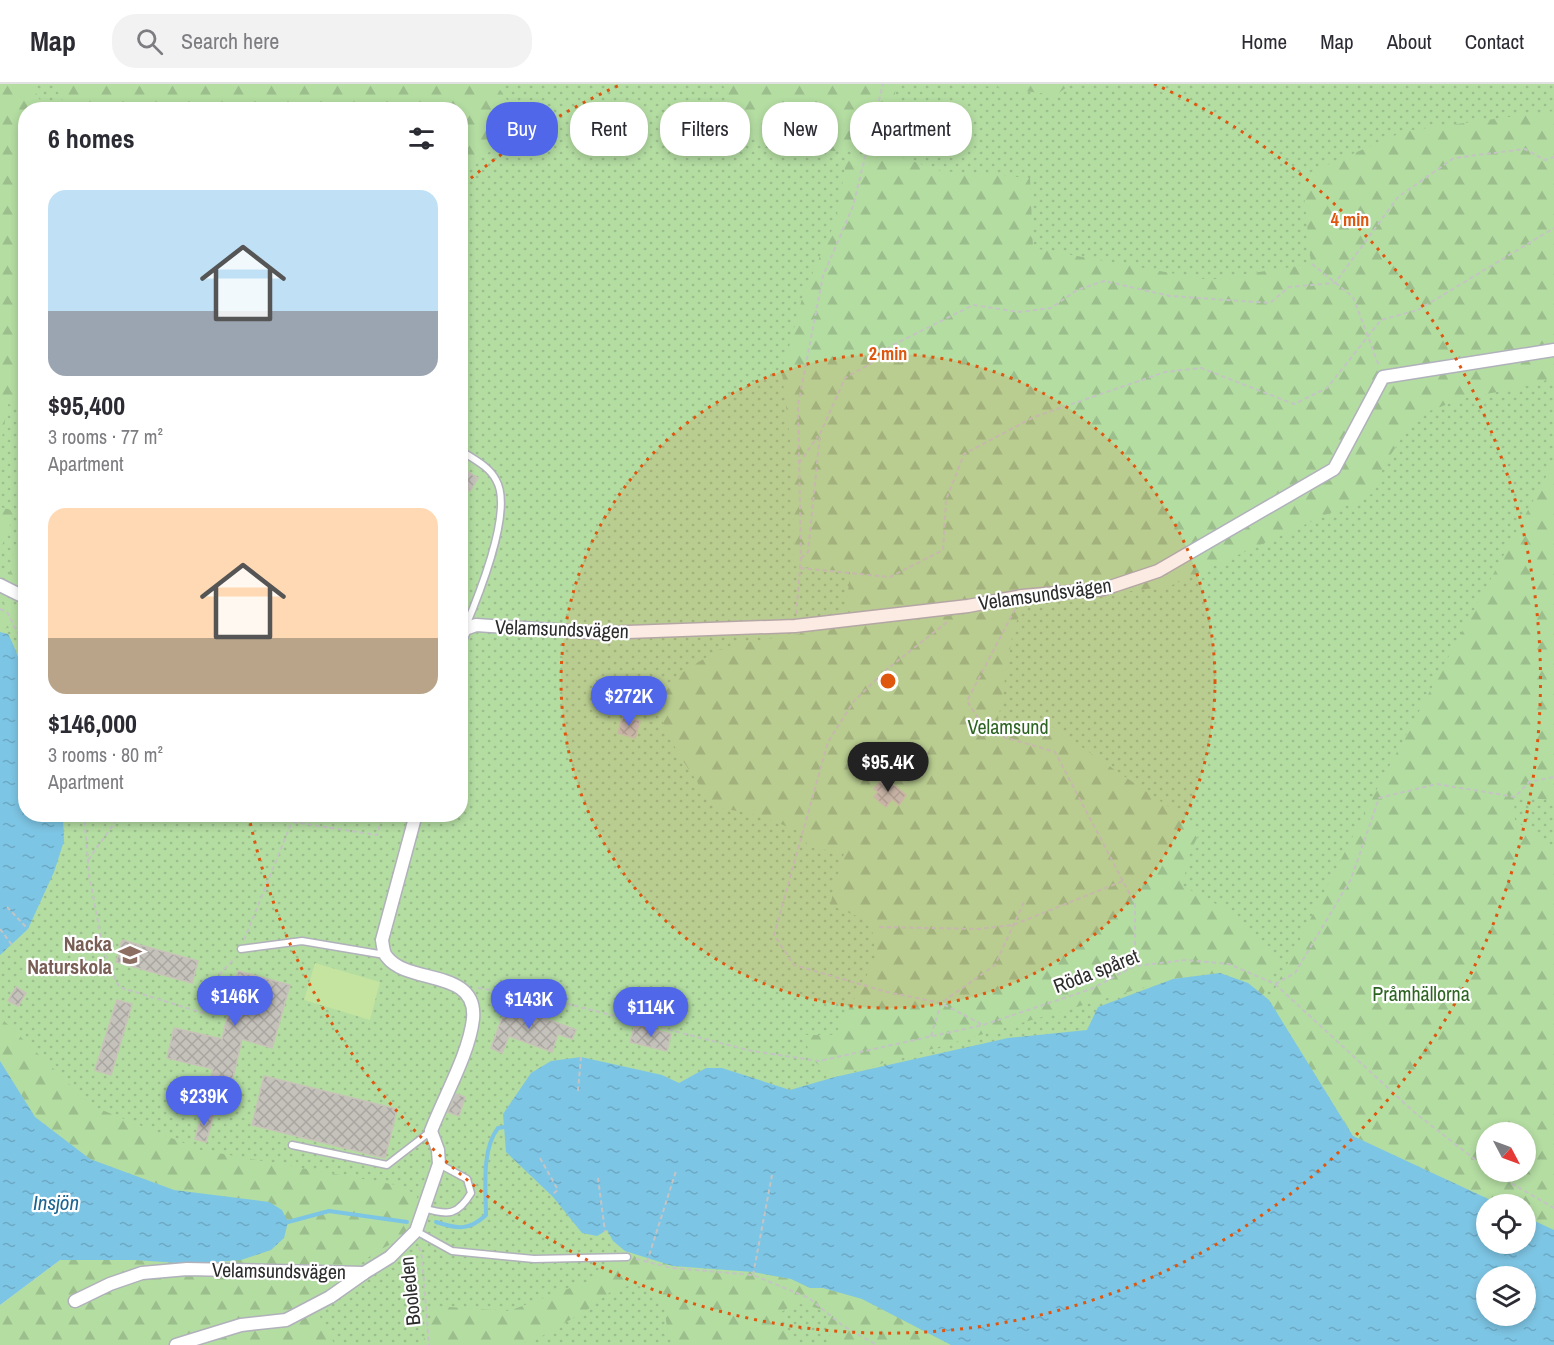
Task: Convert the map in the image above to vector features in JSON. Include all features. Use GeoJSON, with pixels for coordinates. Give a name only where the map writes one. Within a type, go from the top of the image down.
{"type":"FeatureCollection","features":[{"type":"Feature","properties":{"kind":"street"},"geometry":{"type":"LineString","coordinates":[[1383,377],[1554,350]]}},
{"type":"Feature","properties":{"kind":"street","name":"Velamsundsvägen"},"geometry":{"type":"LineString","coordinates":[[468,631],[476,625],[600,633],[795,626],[968,606],[1022,596],[1104,589],[1158,571],[1334,469],[1383,377]]}},
{"type":"Feature","properties":{"kind":"street"},"geometry":{"type":"LineString","coordinates":[[0,585],[18,594]]}},
{"type":"Feature","properties":{"kind":"street"},"geometry":{"type":"LineString","coordinates":[[414,822],[382,940],[385,956],[394,964],[406,969],[455,983],[471,1001],[473,1016],[471,1029],[430,1131],[438,1150],[439,1164]]}},
{"type":"Feature","properties":{"kind":"street","name":"Velamsundsvägen"},"geometry":{"type":"LineString","coordinates":[[75,1301],[110,1284],[142,1273],[187,1269],[364,1273],[390,1257],[414,1234],[439,1164]]}},
{"type":"Feature","properties":{"kind":"street"},"geometry":{"type":"LineString","coordinates":[[176,1345],[241,1324],[286,1320],[330,1296],[364,1273]]}},
{"type":"Feature","properties":{"kind":"lane"},"geometry":{"type":"LineString","coordinates":[[468,455],[486,467],[497,481],[502,510],[484,584],[468,622]]}},
{"type":"Feature","properties":{"kind":"lane"},"geometry":{"type":"LineString","coordinates":[[241,949],[302,941],[385,956]]}},
{"type":"Feature","properties":{"kind":"lane"},"geometry":{"type":"LineString","coordinates":[[292,1145],[387,1165],[430,1131]]}},
{"type":"Feature","properties":{"kind":"lane"},"geometry":{"type":"LineString","coordinates":[[424,1208],[437,1212],[456,1210],[463,1207],[471,1193],[467,1179],[439,1164]]}},
{"type":"Feature","properties":{"kind":"lane"},"geometry":{"type":"LineString","coordinates":[[414,1234],[452,1251],[534,1259],[627,1257]]}},
{"type":"Feature","properties":{"kind":"path"},"geometry":{"type":"LineString","coordinates":[[795,626],[801,558],[798,405],[823,276],[854,206],[883,84]]}},
{"type":"Feature","properties":{"kind":"path"},"geometry":{"type":"LineString","coordinates":[[799,463],[820,434],[845,378],[870,364],[891,346],[973,305],[1019,312],[1051,308],[1077,290],[1104,281],[1170,296],[1270,303],[1289,287],[1335,283],[1398,197],[1454,158],[1525,149],[1545,160],[1554,157]]}},
{"type":"Feature","properties":{"kind":"path"},"geometry":{"type":"LineString","coordinates":[[800,568],[890,577],[943,550],[946,500],[964,453],[1034,417],[1165,372],[1201,368],[1294,404],[1327,388],[1382,320],[1418,310],[1554,228]]}},
{"type":"Feature","properties":{"kind":"path"},"geometry":{"type":"LineString","coordinates":[[1312,264],[1353,297],[1383,377]]}},
{"type":"Feature","properties":{"kind":"path"},"geometry":{"type":"LineString","coordinates":[[801,558],[808,552],[820,434]]}},
{"type":"Feature","properties":{"kind":"path"},"geometry":{"type":"LineString","coordinates":[[1022,596],[967,701],[987,732],[1055,752],[1136,904],[1136,966]]}},
{"type":"Feature","properties":{"kind":"path"},"geometry":{"type":"LineString","coordinates":[[0,609],[7,612],[18,633]]}},
{"type":"Feature","properties":{"kind":"path"},"geometry":{"type":"LineString","coordinates":[[950,620],[886,670],[854,701],[828,742],[774,934],[794,965],[887,992],[941,1003],[983,1025]]}},
{"type":"Feature","properties":{"kind":"path"},"geometry":{"type":"LineString","coordinates":[[1275,984],[1295,973],[1351,879],[1379,798],[1437,784],[1515,797],[1529,782],[1554,777]]}},
{"type":"Feature","properties":{"kind":"path"},"geometry":{"type":"LineString","coordinates":[[85,822],[88,860],[104,953],[119,987],[203,1013],[216,978],[230,965],[241,949],[293,822],[377,835],[380,822]]}},
{"type":"Feature","properties":{"kind":"path"},"geometry":{"type":"LineString","coordinates":[[88,860],[116,822]]}},
{"type":"Feature","properties":{"kind":"path"},"geometry":{"type":"LineString","coordinates":[[879,927],[978,929],[1014,925],[1123,881]]}},
{"type":"Feature","properties":{"kind":"path"},"geometry":{"type":"LineString","coordinates":[[931,1036],[941,1003],[995,965],[1024,902]]}},
{"type":"Feature","properties":{"kind":"path"},"geometry":{"type":"LineString","coordinates":[[7,907],[28,929]]}},
{"type":"Feature","properties":{"kind":"path"},"geometry":{"type":"LineString","coordinates":[[0,929],[12,945]]}},
{"type":"Feature","properties":{"kind":"path","name":"Röda spåret"},"geometry":{"type":"LineString","coordinates":[[477,987],[568,1004],[752,1051],[819,1061],[983,1025],[1091,989],[1136,966],[1186,960],[1229,964],[1275,984],[1414,1112],[1476,1160]]}},
{"type":"Feature","properties":{"kind":"path"},"geometry":{"type":"LineString","coordinates":[[578,1091],[582,1057]]}},
{"type":"Feature","properties":{"kind":"path"},"geometry":{"type":"LineString","coordinates":[[540,1158],[558,1190],[551,1195]]}},
{"type":"Feature","properties":{"kind":"path"},"geometry":{"type":"LineString","coordinates":[[647,1262],[676,1171]]}},
{"type":"Feature","properties":{"kind":"path"},"geometry":{"type":"LineString","coordinates":[[753,1275],[772,1175]]}},
{"type":"Feature","properties":{"kind":"path"},"geometry":{"type":"LineString","coordinates":[[597,1178],[605,1232]]}},
{"type":"Feature","properties":{"kind":"path"},"geometry":{"type":"LineString","coordinates":[[1509,1182],[1554,1208]]}},
{"type":"Feature","properties":{"kind":"path","name":"Booleden"},"geometry":{"type":"LineString","coordinates":[[414,1234],[423,1257],[429,1345]]}},
{"type":"Feature","properties":{"kind":"path"},"geometry":{"type":"LineString","coordinates":[[627,1257],[672,1268],[753,1275],[809,1298],[843,1326],[877,1345]]}},
{"type":"Feature","properties":{"kind":"green space","name":"Velamsund"},"geometry":{"type":"Polygon","coordinates":[[[0,84],[1554,84],[1554,1345],[198,1345],[60,1260],[0,1305],[0,84]]]}},
{"type":"Feature","properties":{"kind":"green space"},"geometry":{"type":"Polygon","coordinates":[[[0,84],[31,84],[41,102],[18,102],[18,406],[8,404],[0,449],[0,84]]]}},
{"type":"Feature","properties":{"kind":"green space"},"geometry":{"type":"Polygon","coordinates":[[[53,84],[496,84],[509,102],[486,102],[486,154],[468,164],[468,102],[64,102],[53,84]]]}},
{"type":"Feature","properties":{"kind":"green space"},"geometry":{"type":"Polygon","coordinates":[[[722,84],[896,84],[894,102],[850,102],[850,152],[838,151],[838,102],[762,102],[762,145],[750,127],[750,102],[734,102],[722,84]]]}},
{"type":"Feature","properties":{"kind":"green space"},"geometry":{"type":"Polygon","coordinates":[[[970,84],[1071,84],[1056,95],[970,84]]]}},
{"type":"Feature","properties":{"kind":"green space"},"geometry":{"type":"Polygon","coordinates":[[[1554,111],[1554,378],[1519,388],[1464,398],[1416,416],[1384,465],[1374,493],[1170,586],[937,616],[846,614],[850,572],[794,566],[793,465],[782,373],[803,295],[836,220],[847,157],[897,156],[941,171],[1030,178],[1033,248],[1209,280],[1311,264],[1302,176],[1405,131],[1554,111]]]}},
{"type":"Feature","properties":{"kind":"green space","name":"Pråmhällorna"},"geometry":{"type":"Polygon","coordinates":[[[1554,462],[1554,800],[1514,797],[1515,820],[1554,847],[1554,1230],[1536,1222],[1536,1194],[1478,1194],[1353,1136],[1269,1000],[1378,787],[1554,462]]]}},
{"type":"Feature","properties":{"kind":"green space"},"geometry":{"type":"Polygon","coordinates":[[[0,507],[15,511],[0,552],[0,507]]]}},
{"type":"Feature","properties":{"kind":"green space"},"geometry":{"type":"Polygon","coordinates":[[[18,538],[18,584],[8,579],[18,538]]]}},
{"type":"Feature","properties":{"kind":"green space"},"geometry":{"type":"Polygon","coordinates":[[[0,602],[18,611],[18,627],[0,629],[0,602]]]}},
{"type":"Feature","properties":{"kind":"green space"},"geometry":{"type":"Polygon","coordinates":[[[1022,608],[1013,631],[998,721],[1054,728],[1182,816],[1199,834],[1188,856],[1183,886],[1238,916],[1244,926],[1278,961],[1263,995],[1240,980],[1220,974],[1173,979],[835,1077],[814,1060],[808,1049],[805,1035],[835,1035],[876,958],[871,922],[830,905],[844,853],[808,847],[803,833],[758,815],[716,807],[674,745],[656,703],[681,673],[718,650],[741,643],[853,626],[1022,608]]]}},
{"type":"Feature","properties":{"kind":"green space"},"geometry":{"type":"Polygon","coordinates":[[[315,963],[380,982],[370,1020],[304,1000],[315,963]]]}},
{"type":"Feature","properties":{"kind":"green space"},"geometry":{"type":"Polygon","coordinates":[[[0,1017],[92,1106],[201,1150],[402,1186],[417,1196],[412,1223],[404,1236],[362,1263],[318,1313],[335,1345],[0,1345],[0,1305],[60,1260],[135,1260],[193,1264],[269,1202],[174,1190],[90,1159],[35,1117],[0,1061],[0,1017]]]}},
{"type":"Feature","properties":{"kind":"green space"},"geometry":{"type":"Polygon","coordinates":[[[625,1251],[698,1268],[753,1272],[791,1279],[810,1288],[823,1288],[862,1299],[951,1345],[832,1345],[825,1310],[796,1303],[778,1314],[793,1345],[689,1345],[669,1339],[663,1302],[636,1284],[613,1290],[587,1310],[542,1336],[518,1345],[422,1345],[434,1306],[509,1311],[597,1278],[625,1251]]]}},
{"type":"Feature","properties":{"kind":"water"},"geometry":{"type":"Polygon","coordinates":[[[0,632],[8,634],[18,658],[18,822],[63,822],[64,841],[54,872],[28,929],[0,955],[0,632]]]}},
{"type":"Feature","properties":{"kind":"water"},"geometry":{"type":"Polygon","coordinates":[[[1220,973],[1248,983],[1269,1000],[1353,1136],[1478,1194],[1476,1254],[1536,1254],[1536,1222],[1554,1230],[1554,1345],[951,1345],[862,1299],[823,1288],[810,1288],[791,1279],[753,1272],[673,1266],[625,1251],[613,1241],[607,1230],[597,1236],[582,1233],[553,1197],[506,1152],[503,1114],[531,1073],[551,1061],[581,1057],[662,1075],[679,1083],[706,1068],[722,1068],[790,1090],[835,1077],[1008,1038],[1087,1030],[1098,1007],[1173,979],[1220,973]]]}},
{"type":"Feature","properties":{"kind":"water","name":"Insjön"},"geometry":{"type":"Polygon","coordinates":[[[0,1061],[35,1117],[90,1159],[174,1190],[269,1202],[282,1210],[288,1222],[284,1238],[271,1250],[241,1260],[193,1264],[135,1260],[60,1260],[0,1305],[0,1061]]]}},
{"type":"Feature","properties":{"kind":"building"},"geometry":{"type":"Polygon","coordinates":[[[468,472],[478,478],[470,491],[468,490],[468,472]]]}},
{"type":"Feature","properties":{"kind":"building"},"geometry":{"type":"Polygon","coordinates":[[[623,716],[640,721],[635,738],[618,733],[623,716]]]}},
{"type":"Feature","properties":{"kind":"building"},"geometry":{"type":"Polygon","coordinates":[[[884,777],[906,795],[899,805],[892,799],[886,807],[874,797],[878,792],[874,789],[884,777]]]}},
{"type":"Feature","properties":{"kind":"building"},"geometry":{"type":"Polygon","coordinates":[[[122,940],[198,961],[192,983],[116,962],[122,940]]]}},
{"type":"Feature","properties":{"kind":"building"},"geometry":{"type":"Polygon","coordinates":[[[238,971],[290,985],[272,1048],[242,1039],[232,1082],[211,1077],[213,1069],[167,1058],[174,1028],[222,1039],[238,971]]]}},
{"type":"Feature","properties":{"kind":"building"},"geometry":{"type":"Polygon","coordinates":[[[16,987],[26,993],[18,1006],[8,1001],[16,987]]]}},
{"type":"Feature","properties":{"kind":"building"},"geometry":{"type":"Polygon","coordinates":[[[117,1000],[132,1004],[111,1075],[95,1070],[117,1000]]]}},
{"type":"Feature","properties":{"kind":"building"},"geometry":{"type":"Polygon","coordinates":[[[507,1004],[576,1030],[572,1039],[558,1034],[552,1052],[509,1036],[502,1053],[491,1048],[507,1004]]]}},
{"type":"Feature","properties":{"kind":"building"},"geometry":{"type":"Polygon","coordinates":[[[635,1024],[671,1034],[667,1051],[630,1042],[635,1024]]]}},
{"type":"Feature","properties":{"kind":"building"},"geometry":{"type":"Polygon","coordinates":[[[264,1076],[397,1109],[385,1158],[252,1125],[264,1076]]]}},
{"type":"Feature","properties":{"kind":"building"},"geometry":{"type":"Polygon","coordinates":[[[456,1094],[465,1097],[459,1116],[448,1112],[456,1094]]]}},
{"type":"Feature","properties":{"kind":"building"},"geometry":{"type":"Polygon","coordinates":[[[203,1111],[214,1114],[206,1142],[195,1139],[203,1111]]]}},
{"type":"Feature","properties":{"kind":"waterway"},"geometry":{"type":"LineString","coordinates":[[436,1222],[463,1227],[474,1224],[486,1215],[486,1170],[489,1147],[498,1128],[504,1127]]}},
{"type":"Feature","properties":{"kind":"waterway"},"geometry":{"type":"LineString","coordinates":[[288,1222],[329,1211],[407,1222]]}},
{"type":"Feature","properties":{"kind":"place","name":"Nacka Naturskola"},"geometry":{"type":"Point","coordinates":[130,955]}}]}
